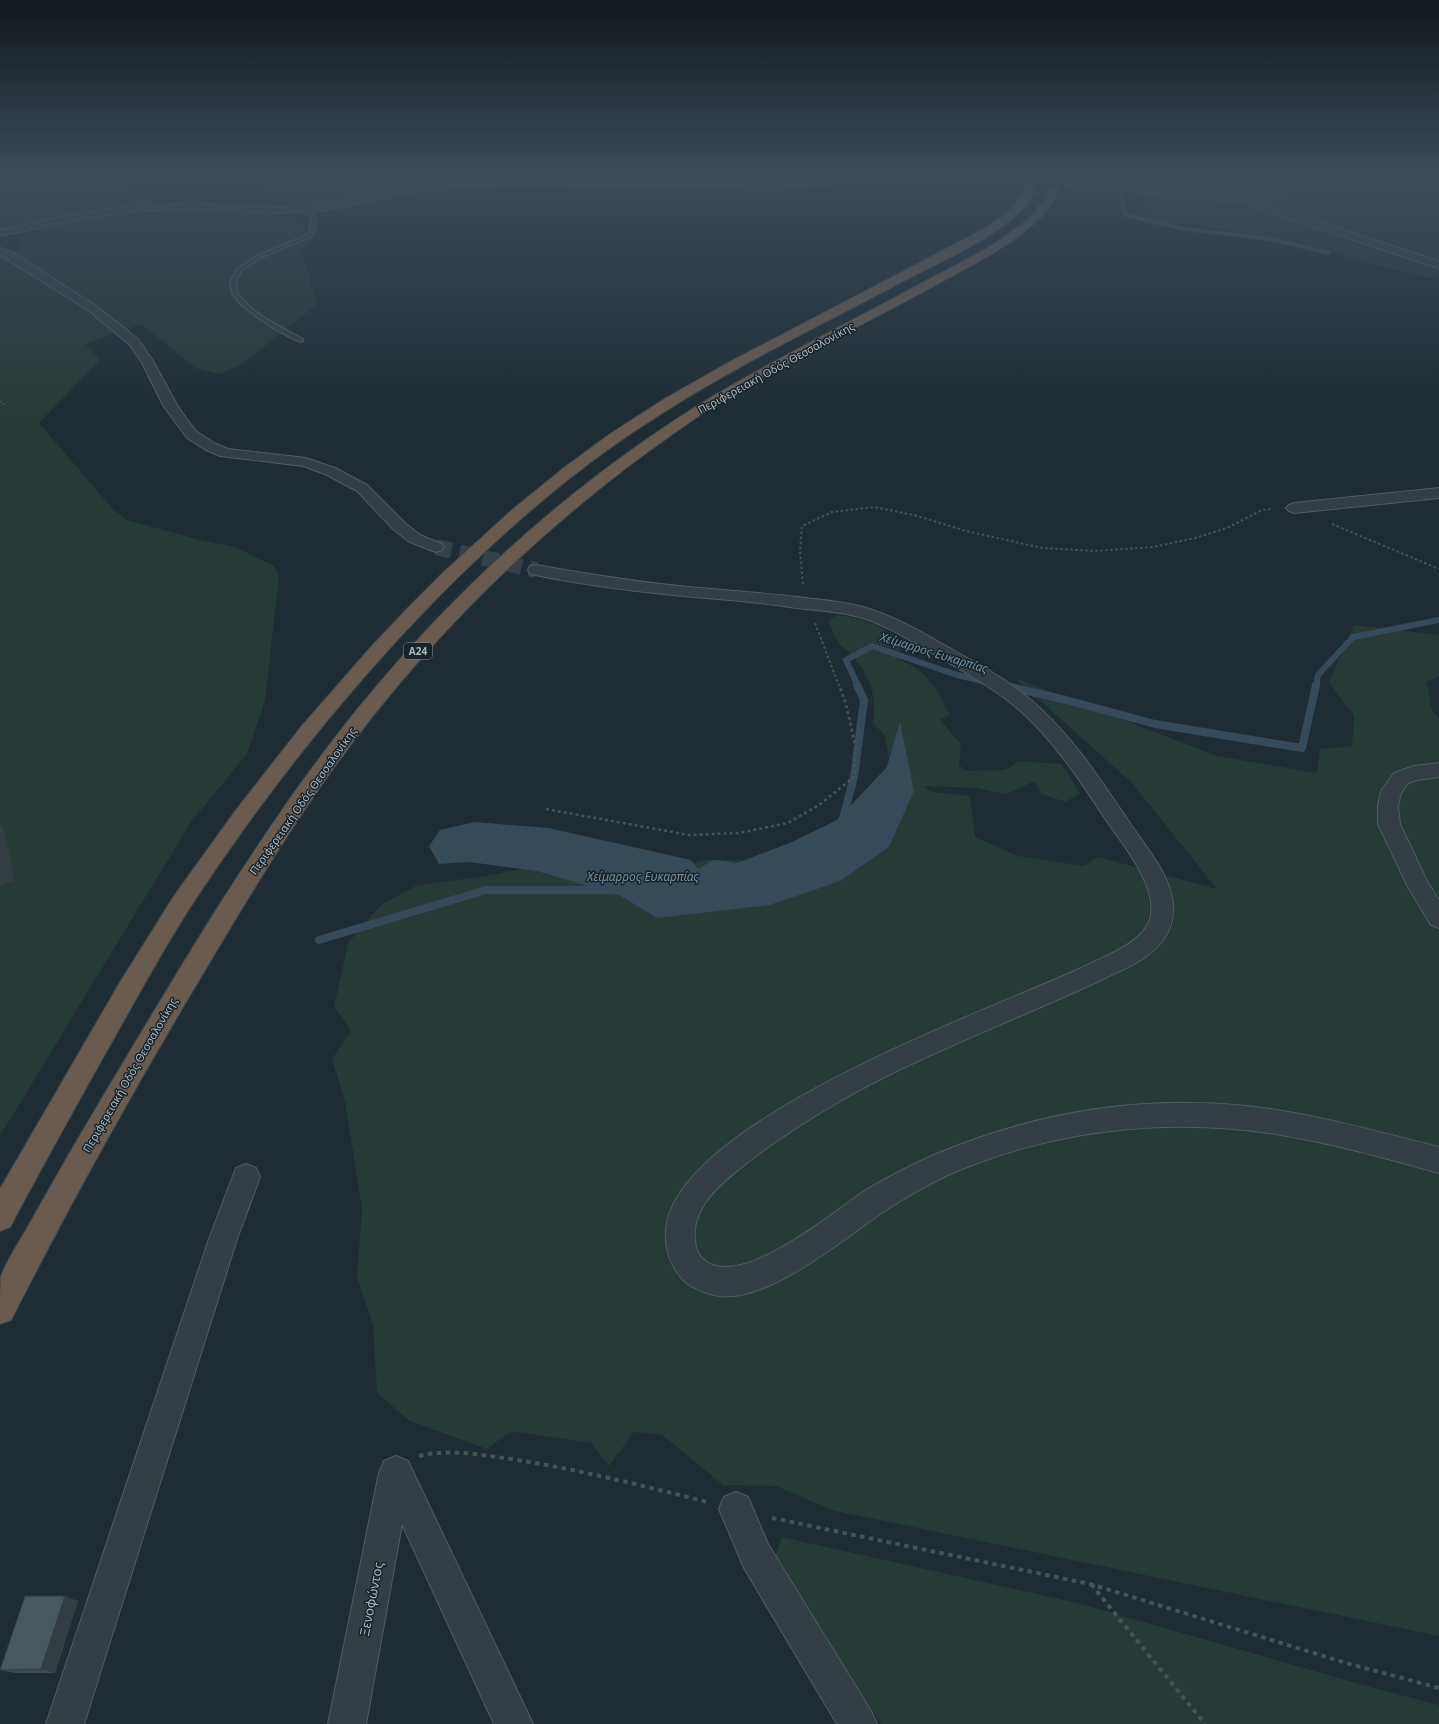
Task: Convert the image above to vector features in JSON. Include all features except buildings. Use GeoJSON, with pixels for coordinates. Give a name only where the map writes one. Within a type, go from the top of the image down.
{"type":"FeatureCollection","features":[{"type":"Feature","properties":{"kind":"highway","name":"Περιφερειακή Οδός Θεσσαλονίκης"},"geometry":{"type":"LineString","coordinates":[[0,1217],[135,978],[180,905],[223,842],[315,722],[416,609],[508,520],[586,458],[638,421],[691,388],[949,252]]}},
{"type":"Feature","properties":{"kind":"highway","name":"Περιφερειακή Οδός Θεσσαλονίκης"},"geometry":{"type":"LineString","coordinates":[[0,1309],[110,1108],[169,1007],[248,879],[322,769],[361,718],[417,652],[470,595],[532,538],[593,487],[648,445],[700,409],[757,376],[929,284],[983,252]]}},
{"type":"Feature","properties":{"kind":"street"},"geometry":{"type":"LineString","coordinates":[[3,252],[92,308],[134,342],[147,361],[174,412],[192,435],[211,448],[225,453],[306,462],[330,471],[362,488],[399,526],[414,538],[436,547]]}},
{"type":"Feature","properties":{"kind":"street"},"geometry":{"type":"LineString","coordinates":[[1401,252],[1439,265]]}},
{"type":"Feature","properties":{"kind":"street"},"geometry":{"type":"LineString","coordinates":[[1294,508],[1439,494]]}},
{"type":"Feature","properties":{"kind":"street"},"geometry":{"type":"LineString","coordinates":[[536,570],[601,582],[855,610],[874,616],[907,631],[989,678],[1022,702],[1049,728],[1117,819],[1145,861],[1156,880],[1162,904],[1163,920],[1157,934],[1143,946],[1063,988],[933,1042],[870,1071],[825,1097],[740,1152],[712,1174],[696,1191],[686,1207],[678,1226],[679,1242],[693,1270],[703,1278],[716,1282],[728,1283],[763,1274],[790,1260],[875,1201],[926,1172],[1015,1137],[1086,1122],[1136,1116],[1223,1116],[1262,1121],[1345,1136],[1439,1160]]}},
{"type":"Feature","properties":{"kind":"street"},"geometry":{"type":"LineString","coordinates":[[1439,770],[1414,773],[1401,778],[1391,792],[1388,805],[1389,824],[1419,887],[1439,919]]}},
{"type":"Feature","properties":{"kind":"street"},"geometry":{"type":"LineString","coordinates":[[65,1724],[223,1240],[246,1177]]}},
{"type":"Feature","properties":{"kind":"street"},"geometry":{"type":"LineString","coordinates":[[396,1473],[514,1724]]}},
{"type":"Feature","properties":{"kind":"street","name":"Ξενοφώντος"},"geometry":{"type":"LineString","coordinates":[[347,1724],[396,1473]]}},
{"type":"Feature","properties":{"kind":"street"},"geometry":{"type":"LineString","coordinates":[[736,1509],[756,1556],[858,1724]]}},
{"type":"Feature","properties":{"kind":"lane"},"geometry":{"type":"LineString","coordinates":[[268,252],[246,264],[237,271],[232,281],[234,295],[257,315],[301,340]]}},
{"type":"Feature","properties":{"kind":"path"},"geometry":{"type":"LineString","coordinates":[[0,401],[6,406]]}},
{"type":"Feature","properties":{"kind":"path"},"geometry":{"type":"LineString","coordinates":[[546,809],[689,835],[739,833],[788,823],[819,805],[854,777],[856,749],[846,704],[828,653],[807,604],[801,572],[802,526],[832,512],[874,507],[914,514],[966,531],[1042,548],[1095,551],[1153,547],[1195,538],[1227,528],[1262,510],[1294,508],[1439,569]]}},
{"type":"Feature","properties":{"kind":"path"},"geometry":{"type":"LineString","coordinates":[[396,1473],[402,1465],[414,1457],[430,1452],[459,1452],[528,1461],[625,1481],[755,1515],[1090,1584],[1346,1664],[1439,1688]]}},
{"type":"Feature","properties":{"kind":"path"},"geometry":{"type":"LineString","coordinates":[[1090,1584],[1205,1724]]}},
{"type":"Feature","properties":{"kind":"green space"},"geometry":{"type":"Polygon","coordinates":[[[302,252],[317,304],[240,366],[219,374],[195,368],[142,324],[85,344],[100,360],[39,423],[112,508],[127,520],[200,540],[235,547],[274,566],[279,576],[265,701],[247,754],[191,822],[0,1136],[0,253],[302,252]]]}},
{"type":"Feature","properties":{"kind":"green space"},"geometry":{"type":"Polygon","coordinates":[[[1336,252],[1439,252],[1439,280],[1345,258],[1336,252]]]}},
{"type":"Feature","properties":{"kind":"green space"},"geometry":{"type":"Polygon","coordinates":[[[837,615],[872,623],[887,631],[901,643],[898,659],[917,669],[930,681],[950,714],[940,720],[961,744],[959,765],[966,771],[1005,770],[1019,761],[1061,764],[1080,793],[1066,802],[1041,794],[1035,781],[1006,794],[977,788],[924,786],[931,792],[970,796],[975,837],[1018,856],[1084,866],[1098,857],[1217,889],[1132,783],[1015,678],[1217,756],[1317,773],[1320,749],[1352,746],[1354,716],[1329,682],[1354,625],[1439,635],[1439,676],[1427,682],[1431,708],[1439,719],[1439,1636],[831,1510],[776,1486],[723,1485],[661,1434],[634,1432],[609,1466],[591,1443],[511,1431],[487,1449],[410,1421],[377,1393],[373,1325],[357,1278],[362,1208],[345,1102],[332,1059],[351,1031],[334,1006],[348,943],[381,905],[418,885],[487,876],[610,851],[686,865],[705,860],[755,860],[828,853],[882,782],[889,759],[885,736],[873,723],[873,694],[867,678],[857,661],[837,641],[828,621],[837,615]]]}},
{"type":"Feature","properties":{"kind":"green space"},"geometry":{"type":"Polygon","coordinates":[[[782,1537],[1077,1603],[1374,1688],[1439,1705],[1439,1724],[881,1724],[774,1560],[782,1537]]]}},
{"type":"Feature","properties":{"kind":"water"},"geometry":{"type":"Polygon","coordinates":[[[900,722],[914,791],[889,847],[840,881],[770,905],[657,918],[621,896],[537,871],[469,862],[439,864],[429,846],[440,830],[475,822],[548,828],[691,860],[698,869],[713,860],[737,863],[792,842],[837,820],[887,767],[900,722]]]}},
{"type":"Feature","properties":{"kind":"waterway","name":"Χείμαρρος Ευκαρπίας"},"geometry":{"type":"LineString","coordinates":[[1316,686],[1318,675],[1353,637],[1439,620]]}},
{"type":"Feature","properties":{"kind":"waterway","name":"Χείμαρρος Ευκαρπίας"},"geometry":{"type":"LineString","coordinates":[[858,686],[846,660],[872,646],[957,675],[987,682]]}},
{"type":"Feature","properties":{"kind":"waterway","name":"Χείμαρρος Ευκαρπίας"},"geometry":{"type":"LineString","coordinates":[[842,822],[854,777],[864,700],[857,685]]}},
{"type":"Feature","properties":{"kind":"waterway","name":"Χείμαρρος Ευκαρπίας"},"geometry":{"type":"LineString","coordinates":[[1006,686],[1066,700],[1155,724],[1302,748],[1316,685]]}},
{"type":"Feature","properties":{"kind":"waterway","name":"Χείμαρρος Ευκαρπίας"},"geometry":{"type":"LineString","coordinates":[[319,940],[486,890],[611,890]]}},
{"type":"Feature","properties":{"kind":"tunnel"},"geometry":{"type":"LineString","coordinates":[[436,547],[536,570]]}}]}
